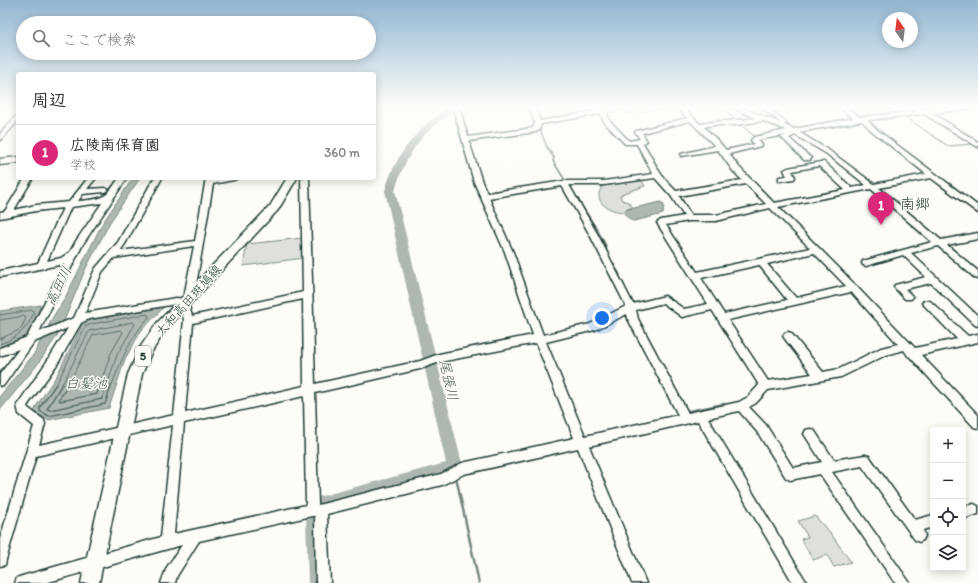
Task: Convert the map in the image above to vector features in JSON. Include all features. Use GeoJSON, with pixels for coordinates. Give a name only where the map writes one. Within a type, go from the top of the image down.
{"type":"FeatureCollection","features":[{"type":"Feature","properties":{"kind":"main road"},"geometry":{"type":"LineString","coordinates":[[0,162],[16,160]]}},
{"type":"Feature","properties":{"kind":"main road","name":"大和高田斑鳩線"},"geometry":{"type":"LineString","coordinates":[[90,583],[135,374],[146,350],[161,327],[274,208],[291,180]]}},
{"type":"Feature","properties":{"kind":"street"},"geometry":{"type":"LineString","coordinates":[[464,134],[484,196],[509,252],[540,339],[583,441],[639,583]]}},
{"type":"Feature","properties":{"kind":"street"},"geometry":{"type":"LineString","coordinates":[[465,139],[503,134]]}},
{"type":"Feature","properties":{"kind":"street"},"geometry":{"type":"LineString","coordinates":[[619,134],[627,143],[644,141],[639,134]]}},
{"type":"Feature","properties":{"kind":"street"},"geometry":{"type":"LineString","coordinates":[[708,134],[748,181],[853,288],[978,423]]}},
{"type":"Feature","properties":{"kind":"street"},"geometry":{"type":"LineString","coordinates":[[682,155],[759,145],[756,138],[775,134]]}},
{"type":"Feature","properties":{"kind":"street"},"geometry":{"type":"LineString","coordinates":[[793,134],[784,137],[807,158]]}},
{"type":"Feature","properties":{"kind":"street"},"geometry":{"type":"LineString","coordinates":[[797,134],[836,157],[874,187],[977,275]]}},
{"type":"Feature","properties":{"kind":"street"},"geometry":{"type":"LineString","coordinates":[[880,134],[978,210]]}},
{"type":"Feature","properties":{"kind":"street"},"geometry":{"type":"LineString","coordinates":[[961,134],[978,145]]}},
{"type":"Feature","properties":{"kind":"street"},"geometry":{"type":"LineString","coordinates":[[639,142],[646,152],[649,161],[658,176],[674,194],[689,218]]}},
{"type":"Feature","properties":{"kind":"street"},"geometry":{"type":"LineString","coordinates":[[782,179],[791,177],[788,170],[822,164],[851,191]]}},
{"type":"Feature","properties":{"kind":"street"},"geometry":{"type":"LineString","coordinates":[[765,386],[661,223],[689,218],[716,218],[772,205],[933,175]]}},
{"type":"Feature","properties":{"kind":"street"},"geometry":{"type":"LineString","coordinates":[[484,196],[567,183],[604,183],[655,176]]}},
{"type":"Feature","properties":{"kind":"street"},"geometry":{"type":"LineString","coordinates":[[4,214],[28,180]]}},
{"type":"Feature","properties":{"kind":"street"},"geometry":{"type":"LineString","coordinates":[[41,266],[69,205],[91,180]]}},
{"type":"Feature","properties":{"kind":"street"},"geometry":{"type":"LineString","coordinates":[[4,214],[97,202],[121,180]]}},
{"type":"Feature","properties":{"kind":"street"},"geometry":{"type":"LineString","coordinates":[[0,560],[40,424],[23,411],[22,405],[54,360],[98,271],[113,255],[157,180]]}},
{"type":"Feature","properties":{"kind":"street"},"geometry":{"type":"LineString","coordinates":[[167,542],[189,320],[186,300],[210,180]]}},
{"type":"Feature","properties":{"kind":"street"},"geometry":{"type":"LineString","coordinates":[[305,180],[310,390],[323,583]]}},
{"type":"Feature","properties":{"kind":"street"},"geometry":{"type":"LineString","coordinates":[[674,194],[748,181]]}},
{"type":"Feature","properties":{"kind":"street"},"geometry":{"type":"LineString","coordinates":[[567,183],[631,308],[633,319],[685,418]]}},
{"type":"Feature","properties":{"kind":"street"},"geometry":{"type":"LineString","coordinates":[[81,192],[107,193]]}},
{"type":"Feature","properties":{"kind":"street"},"geometry":{"type":"LineString","coordinates":[[0,382],[34,339],[74,254],[107,193]]}},
{"type":"Feature","properties":{"kind":"street"},"geometry":{"type":"LineString","coordinates":[[866,263],[939,243],[978,236]]}},
{"type":"Feature","properties":{"kind":"street"},"geometry":{"type":"LineString","coordinates":[[113,255],[198,243]]}},
{"type":"Feature","properties":{"kind":"street"},"geometry":{"type":"LineString","coordinates":[[695,276],[816,250]]}},
{"type":"Feature","properties":{"kind":"street"},"geometry":{"type":"LineString","coordinates":[[905,252],[978,322]]}},
{"type":"Feature","properties":{"kind":"street"},"geometry":{"type":"LineString","coordinates":[[0,274],[63,261],[74,254]]}},
{"type":"Feature","properties":{"kind":"street"},"geometry":{"type":"LineString","coordinates":[[761,262],[794,302]]}},
{"type":"Feature","properties":{"kind":"street"},"geometry":{"type":"LineString","coordinates":[[908,297],[898,287],[933,279]]}},
{"type":"Feature","properties":{"kind":"street"},"geometry":{"type":"LineString","coordinates":[[723,318],[853,288]]}},
{"type":"Feature","properties":{"kind":"street"},"geometry":{"type":"LineString","coordinates":[[189,320],[308,294]]}},
{"type":"Feature","properties":{"kind":"street"},"geometry":{"type":"LineString","coordinates":[[32,452],[310,390],[424,363],[435,359],[540,339],[592,327],[631,308],[665,299],[682,313],[715,306]]}},
{"type":"Feature","properties":{"kind":"street"},"geometry":{"type":"LineString","coordinates":[[0,352],[93,315],[186,300]]}},
{"type":"Feature","properties":{"kind":"street"},"geometry":{"type":"LineString","coordinates":[[927,303],[966,341]]}},
{"type":"Feature","properties":{"kind":"street"},"geometry":{"type":"LineString","coordinates":[[788,336],[820,376]]}},
{"type":"Feature","properties":{"kind":"street"},"geometry":{"type":"LineString","coordinates":[[22,583],[167,542],[317,511],[447,476],[462,469],[741,406],[752,400],[765,386],[848,370],[884,351],[966,341],[978,338]]}},
{"type":"Feature","properties":{"kind":"street"},"geometry":{"type":"LineString","coordinates":[[741,406],[762,429],[790,474],[865,460],[916,531],[930,523]]}},
{"type":"Feature","properties":{"kind":"street"},"geometry":{"type":"LineString","coordinates":[[700,415],[800,583]]}},
{"type":"Feature","properties":{"kind":"street"},"geometry":{"type":"LineString","coordinates":[[810,434],[827,467],[904,583]]}},
{"type":"Feature","properties":{"kind":"street"},"geometry":{"type":"LineString","coordinates":[[168,583],[172,572],[195,536]]}},
{"type":"Feature","properties":{"kind":"shaded area"},"geometry":{"type":"Polygon","coordinates":[[[641,179],[645,186],[624,193],[620,196],[622,200],[628,202],[633,207],[623,212],[607,208],[601,202],[599,192],[602,184],[641,179]]]}},
{"type":"Feature","properties":{"kind":"shaded area"},"geometry":{"type":"Polygon","coordinates":[[[303,238],[304,258],[243,266],[247,244],[303,238]]]}},
{"type":"Feature","properties":{"kind":"shaded area"},"geometry":{"type":"Polygon","coordinates":[[[815,516],[831,534],[851,562],[834,567],[827,555],[813,560],[801,539],[808,537],[798,521],[815,516]]]}},
{"type":"Feature","properties":{"kind":"water"},"geometry":{"type":"Polygon","coordinates":[[[132,180],[139,180],[110,222],[85,270],[59,333],[37,365],[0,410],[0,396],[34,354],[54,315],[64,300],[102,224],[132,180]]]}},
{"type":"Feature","properties":{"kind":"water"},"geometry":{"type":"Polygon","coordinates":[[[661,202],[664,205],[663,214],[634,221],[630,220],[623,212],[625,210],[661,202]]]}},
{"type":"Feature","properties":{"kind":"water"},"geometry":{"type":"Polygon","coordinates":[[[41,305],[31,329],[17,341],[0,349],[0,311],[41,305]]]}},
{"type":"Feature","properties":{"kind":"water","name":"白髪池"},"geometry":{"type":"Polygon","coordinates":[[[164,307],[141,331],[125,359],[109,408],[48,420],[34,412],[57,375],[82,325],[90,320],[164,307]]]}},
{"type":"Feature","properties":{"kind":"waterway","name":"尾張川"},"geometry":{"type":"LineString","coordinates":[[317,583],[314,516],[320,504],[455,468],[390,191],[393,178],[405,153],[421,134]]}},
{"type":"Feature","properties":{"kind":"waterway"},"geometry":{"type":"LineString","coordinates":[[542,134],[547,147],[554,158],[553,161],[566,182]]}},
{"type":"Feature","properties":{"kind":"waterway"},"geometry":{"type":"LineString","coordinates":[[752,134],[756,138]]}},
{"type":"Feature","properties":{"kind":"waterway"},"geometry":{"type":"LineString","coordinates":[[931,134],[948,146],[973,144],[978,148]]}},
{"type":"Feature","properties":{"kind":"waterway"},"geometry":{"type":"LineString","coordinates":[[574,194],[597,229]]}},
{"type":"Feature","properties":{"kind":"waterway"},"geometry":{"type":"LineString","coordinates":[[596,228],[605,244],[609,259],[619,273],[621,282]]}},
{"type":"Feature","properties":{"kind":"waterway"},"geometry":{"type":"LineString","coordinates":[[685,409],[689,411],[724,404]]}},
{"type":"Feature","properties":{"kind":"waterway"},"geometry":{"type":"LineString","coordinates":[[456,477],[479,583]]}},
{"type":"Feature","properties":{"kind":"place","name":"広陵南保育園"},"geometry":{"type":"Point","coordinates":[881,225]}},
{"type":"Feature","properties":{"kind":"district","name":"南郷"},"geometry":{"type":"Point","coordinates":[915,204]}},
{"type":"Feature","properties":{"kind":"water label","name":"高田川"},"geometry":{"type":"Point","coordinates":[58,286]}}]}
